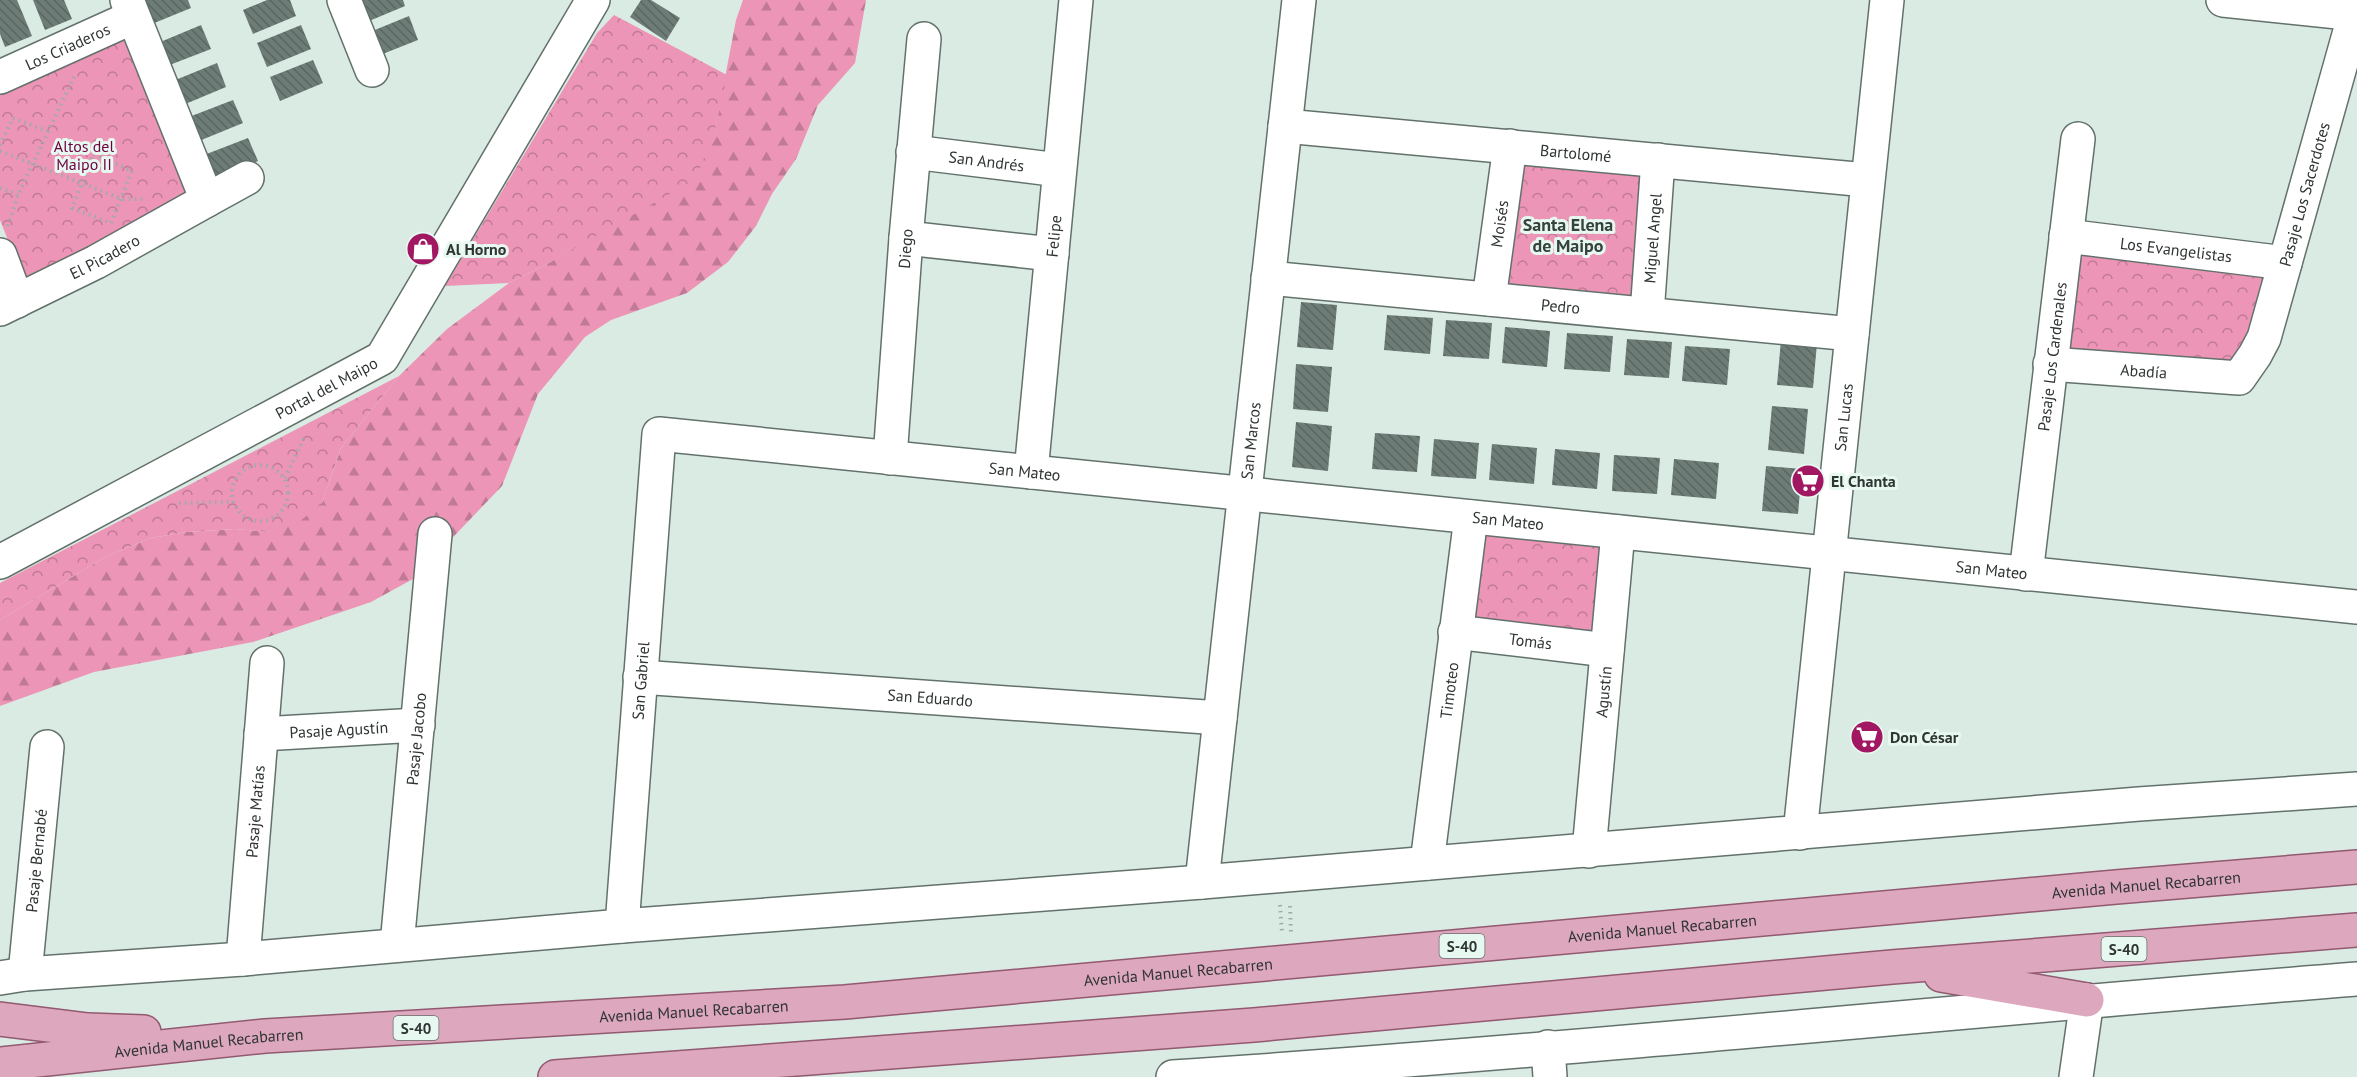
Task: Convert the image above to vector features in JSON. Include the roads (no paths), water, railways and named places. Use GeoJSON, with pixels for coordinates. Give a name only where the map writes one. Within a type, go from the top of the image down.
{"type":"FeatureCollection","features":[{"type":"Feature","properties":{"kind":"main road","name":"Avenida Manuel Recabarren"},"geometry":{"type":"LineString","coordinates":[[0,1064],[265,1036],[845,1002],[2357,867]]}},
{"type":"Feature","properties":{"kind":"main road","name":"S-40"},"geometry":{"type":"LineString","coordinates":[[555,1077],[1254,1025],[1892,967],[2357,930]]}},
{"type":"Feature","properties":{"kind":"main road"},"geometry":{"type":"LineString","coordinates":[[1892,967],[2087,1000]]}},
{"type":"Feature","properties":{"kind":"main road"},"geometry":{"type":"LineString","coordinates":[[0,1019],[88,1030],[265,1036]]}},
{"type":"Feature","properties":{"kind":"street"},"geometry":{"type":"LineString","coordinates":[[344,0],[372,70]]}},
{"type":"Feature","properties":{"kind":"street","name":"Portal del Maipo"},"geometry":{"type":"LineString","coordinates":[[0,562],[382,358],[593,0]]}},
{"type":"Feature","properties":{"kind":"street","name":"Felipe"},"geometry":{"type":"LineString","coordinates":[[1030,472],[1076,0]]}},
{"type":"Feature","properties":{"kind":"street","name":"San Marcos"},"geometry":{"type":"LineString","coordinates":[[1202,882],[1299,0]]}},
{"type":"Feature","properties":{"kind":"street","name":"San Lucas"},"geometry":{"type":"LineString","coordinates":[[1800,833],[1887,0]]}},
{"type":"Feature","properties":{"kind":"street"},"geometry":{"type":"LineString","coordinates":[[2223,0],[2356,11]]}},
{"type":"Feature","properties":{"kind":"street"},"geometry":{"type":"LineString","coordinates":[[130,9],[207,200]]}},
{"type":"Feature","properties":{"kind":"street","name":"Los Criaderos"},"geometry":{"type":"LineString","coordinates":[[0,77],[95,36],[130,9]]}},
{"type":"Feature","properties":{"kind":"street","name":"Pasaje Los Sacerdotes"},"geometry":{"type":"LineString","coordinates":[[2239,378],[2264,338],[2356,11]]}},
{"type":"Feature","properties":{"kind":"street","name":"Diego"},"geometry":{"type":"LineString","coordinates":[[890,458],[906,238],[924,39]]}},
{"type":"Feature","properties":{"kind":"street","name":"Bartolomé"},"geometry":{"type":"LineString","coordinates":[[1285,126],[1867,180]]}},
{"type":"Feature","properties":{"kind":"street","name":"Pasaje Los Cardenales"},"geometry":{"type":"LineString","coordinates":[[2026,574],[2078,139]]}},
{"type":"Feature","properties":{"kind":"street","name":"Moisés"},"geometry":{"type":"LineString","coordinates":[[1489,299],[1510,146]]}},
{"type":"Feature","properties":{"kind":"street","name":"San Andrés"},"geometry":{"type":"LineString","coordinates":[[913,152],[1059,170]]}},
{"type":"Feature","properties":{"kind":"street","name":"Miguel Angel"},"geometry":{"type":"LineString","coordinates":[[1647,314],[1658,160]]}},
{"type":"Feature","properties":{"kind":"street","name":"El Picadero"},"geometry":{"type":"LineString","coordinates":[[9,305],[96,262],[247,178]]}},
{"type":"Feature","properties":{"kind":"street","name":"Los Evangelistas"},"geometry":{"type":"LineString","coordinates":[[2066,236],[2285,263]]}},
{"type":"Feature","properties":{"kind":"street"},"geometry":{"type":"LineString","coordinates":[[906,238],[1052,254]]}},
{"type":"Feature","properties":{"kind":"street"},"geometry":{"type":"LineString","coordinates":[[3,244],[9,305]]}},
{"type":"Feature","properties":{"kind":"street","name":"Pedro"},"geometry":{"type":"LineString","coordinates":[[1268,278],[1852,334]]}},
{"type":"Feature","properties":{"kind":"street","name":"Abadía"},"geometry":{"type":"LineString","coordinates":[[2050,364],[2239,378]]}},
{"type":"Feature","properties":{"kind":"street","name":"San Mateo"},"geometry":{"type":"LineString","coordinates":[[659,434],[2357,607]]}},
{"type":"Feature","properties":{"kind":"street","name":"San Gabriel"},"geometry":{"type":"LineString","coordinates":[[622,926],[659,434]]}},
{"type":"Feature","properties":{"kind":"street","name":"Timoteo"},"geometry":{"type":"LineString","coordinates":[[1427,863],[1471,517]]}},
{"type":"Feature","properties":{"kind":"street","name":"Agustín"},"geometry":{"type":"LineString","coordinates":[[1589,851],[1618,532]]}},
{"type":"Feature","properties":{"kind":"street","name":"Pasaje Jacobo"},"geometry":{"type":"LineString","coordinates":[[397,945],[435,534]]}},
{"type":"Feature","properties":{"kind":"street","name":"Tomás"},"geometry":{"type":"LineString","coordinates":[[1455,632],[1607,650]]}},
{"type":"Feature","properties":{"kind":"street","name":"Pasaje Matías"},"geometry":{"type":"LineString","coordinates":[[243,959],[267,663]]}},
{"type":"Feature","properties":{"kind":"street","name":"San Eduardo"},"geometry":{"type":"LineString","coordinates":[[640,677],[1220,718]]}},
{"type":"Feature","properties":{"kind":"street","name":"Pasaje Agustín"},"geometry":{"type":"LineString","coordinates":[[261,734],[418,725]]}},
{"type":"Feature","properties":{"kind":"street","name":"Pasaje Bernabé"},"geometry":{"type":"LineString","coordinates":[[12,976],[47,747]]}},
{"type":"Feature","properties":{"kind":"street"},"geometry":{"type":"LineString","coordinates":[[12,976],[1589,851],[2127,805],[2352,782]]}},
{"type":"Feature","properties":{"kind":"street"},"geometry":{"type":"LineString","coordinates":[[1173,1077],[1342,1066],[1549,1062],[2087,1000],[2357,979]]}},
{"type":"Feature","properties":{"kind":"street"},"geometry":{"type":"LineString","coordinates":[[2076,1077],[2087,1000]]}},
{"type":"Feature","properties":{"kind":"place","name":"Al Horno"},"geometry":{"type":"Point","coordinates":[423,249]}},
{"type":"Feature","properties":{"kind":"place","name":"El Chanta"},"geometry":{"type":"Point","coordinates":[1808,481]}},
{"type":"Feature","properties":{"kind":"place","name":"Don César"},"geometry":{"type":"Point","coordinates":[1867,737]}},
{"type":"Feature","properties":{"kind":"district","name":"Santa Elena de Maipo"},"geometry":{"type":"Point","coordinates":[1568,234]}},
{"type":"Feature","properties":{"kind":"park label","name":"Altos del Maipo II"},"geometry":{"type":"Point","coordinates":[84,155]}}]}
